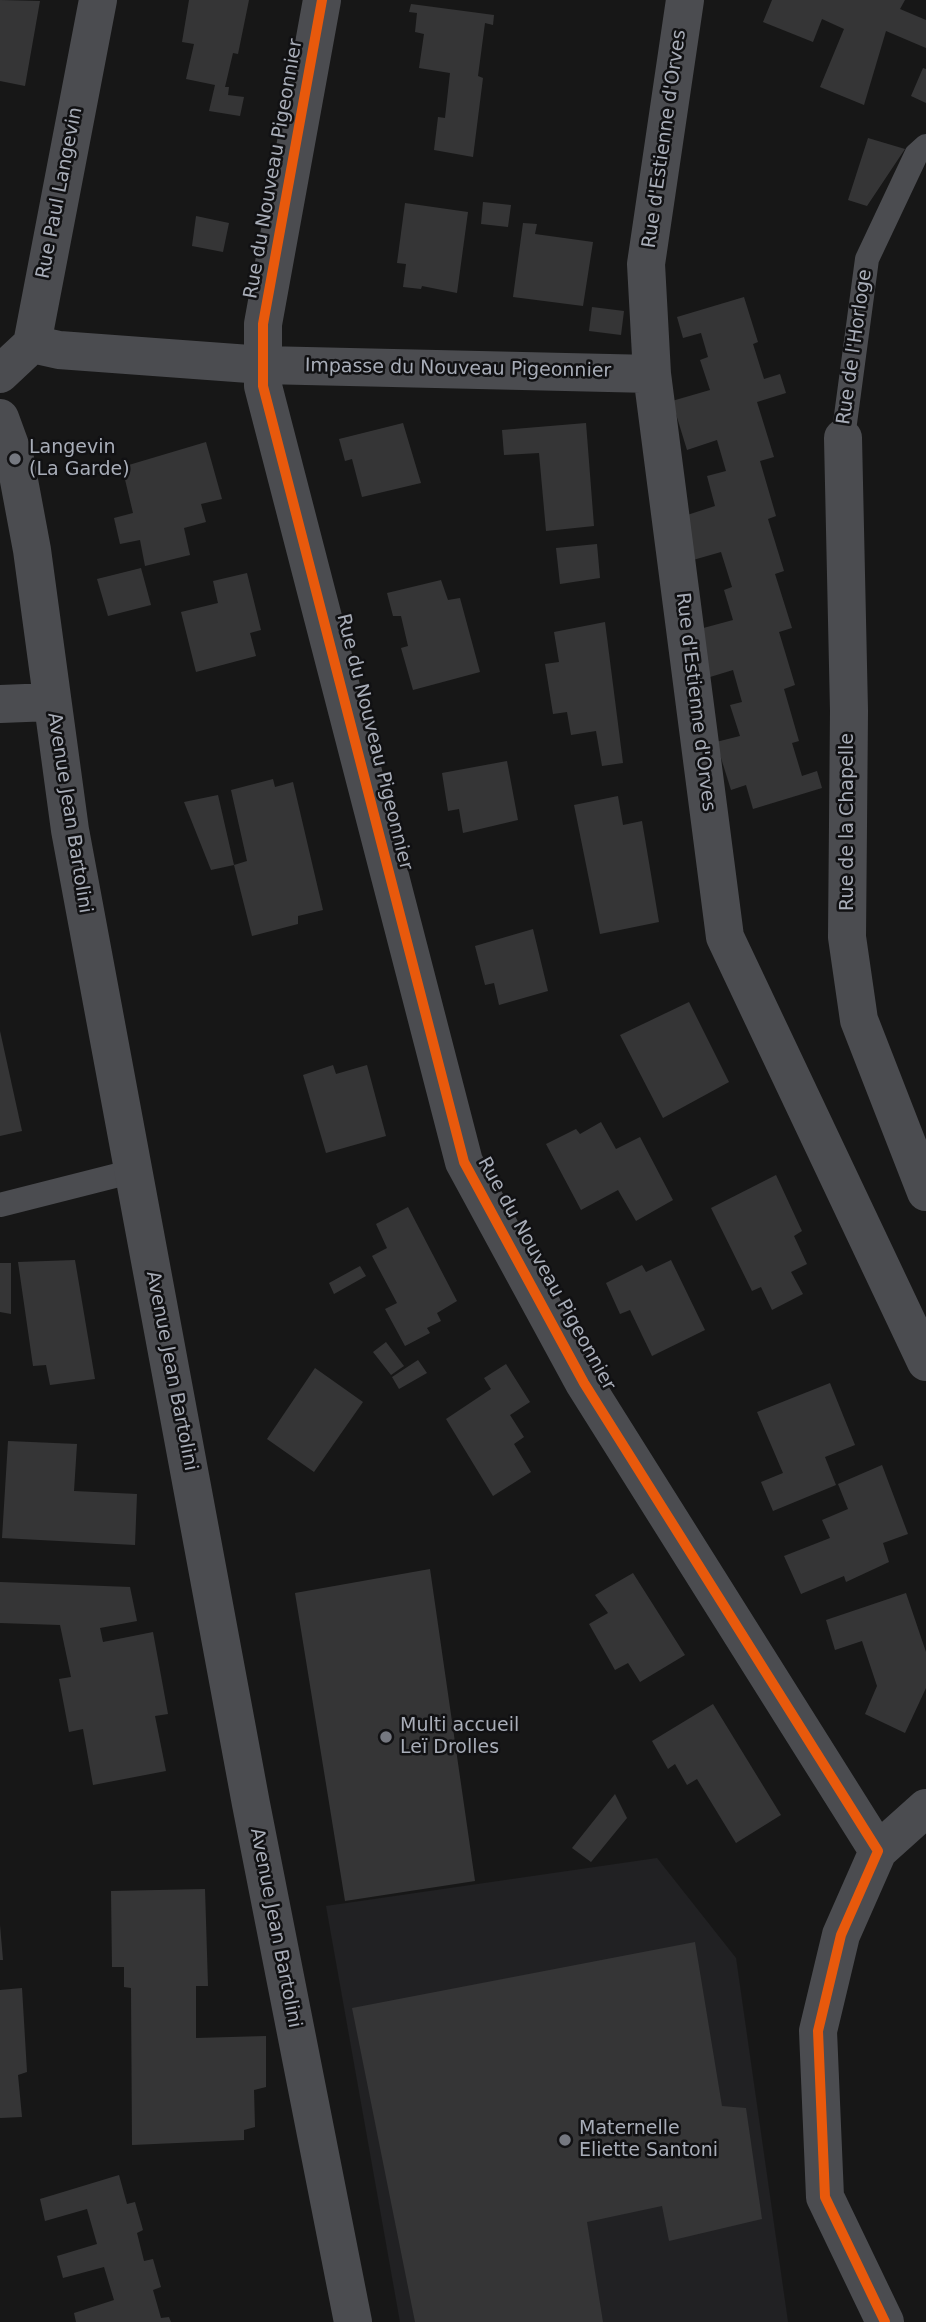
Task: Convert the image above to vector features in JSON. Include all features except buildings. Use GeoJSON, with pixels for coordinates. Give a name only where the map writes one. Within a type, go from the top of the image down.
{"type":"FeatureCollection","features":[{"type":"Feature","properties":{"kind":"street","name":"Rue Paul Langevin"},"geometry":{"type":"LineString","coordinates":[[32,344],[98,0]]}},
{"type":"Feature","properties":{"kind":"street","name":"Rue du Nouveau Pigeonnier"},"geometry":{"type":"LineString","coordinates":[[322,0],[263,324],[263,386],[464,1162],[584,1383],[878,1851]]}},
{"type":"Feature","properties":{"kind":"street","name":"Rue d'Estienne d'Orves"},"geometry":{"type":"LineString","coordinates":[[685,0],[646,264],[652,374],[725,937],[926,1362]]}},
{"type":"Feature","properties":{"kind":"street","name":"Impasse du Nouveau Pigeonnier"},"geometry":{"type":"LineString","coordinates":[[32,344],[59,350],[264,365],[652,374]]}},
{"type":"Feature","properties":{"kind":"street"},"geometry":{"type":"LineString","coordinates":[[0,374],[32,344]]}},
{"type":"Feature","properties":{"kind":"street","name":"Avenue Jean Bartolini"},"geometry":{"type":"LineString","coordinates":[[0,418],[15,459],[32,550],[70,830],[251,1804],[353,2322]]}},
{"type":"Feature","properties":{"kind":"street","name":"Rue de la Chapelle"},"geometry":{"type":"LineString","coordinates":[[843,438],[849,711],[847,937],[859,1020],[926,1192]]}},
{"type":"Feature","properties":{"kind":"street"},"geometry":{"type":"LineString","coordinates":[[0,704],[51,702]]}},
{"type":"Feature","properties":{"kind":"street"},"geometry":{"type":"LineString","coordinates":[[885,2322],[825,2197],[818,2031],[841,1935],[878,1851],[926,1808]]}},
{"type":"Feature","properties":{"kind":"lane","name":"Rue de l'Horloge"},"geometry":{"type":"LineString","coordinates":[[843,438],[867,259],[916,155],[926,145]]}},
{"type":"Feature","properties":{"kind":"lane"},"geometry":{"type":"LineString","coordinates":[[0,1205],[134,1171]]}},
{"type":"Feature","properties":{"kind":"shaded area","name":"Maternelle Eliette Santoni"},"geometry":{"type":"Polygon","coordinates":[[[657,1858],[736,1958],[788,2322],[400,2322],[326,1906],[657,1858]]]}},
{"type":"Feature","properties":{"kind":"cycle path"},"geometry":{"type":"LineString","coordinates":[[322,0],[263,324],[263,386],[464,1162],[584,1383],[878,1851],[841,1935],[818,2031],[825,2197],[885,2322]]}},
{"type":"Feature","properties":{"kind":"place","name":"Langevin (La Garde)"},"geometry":{"type":"Point","coordinates":[15,459]}},
{"type":"Feature","properties":{"kind":"place","name":"Multi accueil Leï Drolles"},"geometry":{"type":"Point","coordinates":[386,1737]}},
{"type":"Feature","properties":{"kind":"place","name":"Maternelle Eliette Santoni"},"geometry":{"type":"Point","coordinates":[565,2140]}}]}
